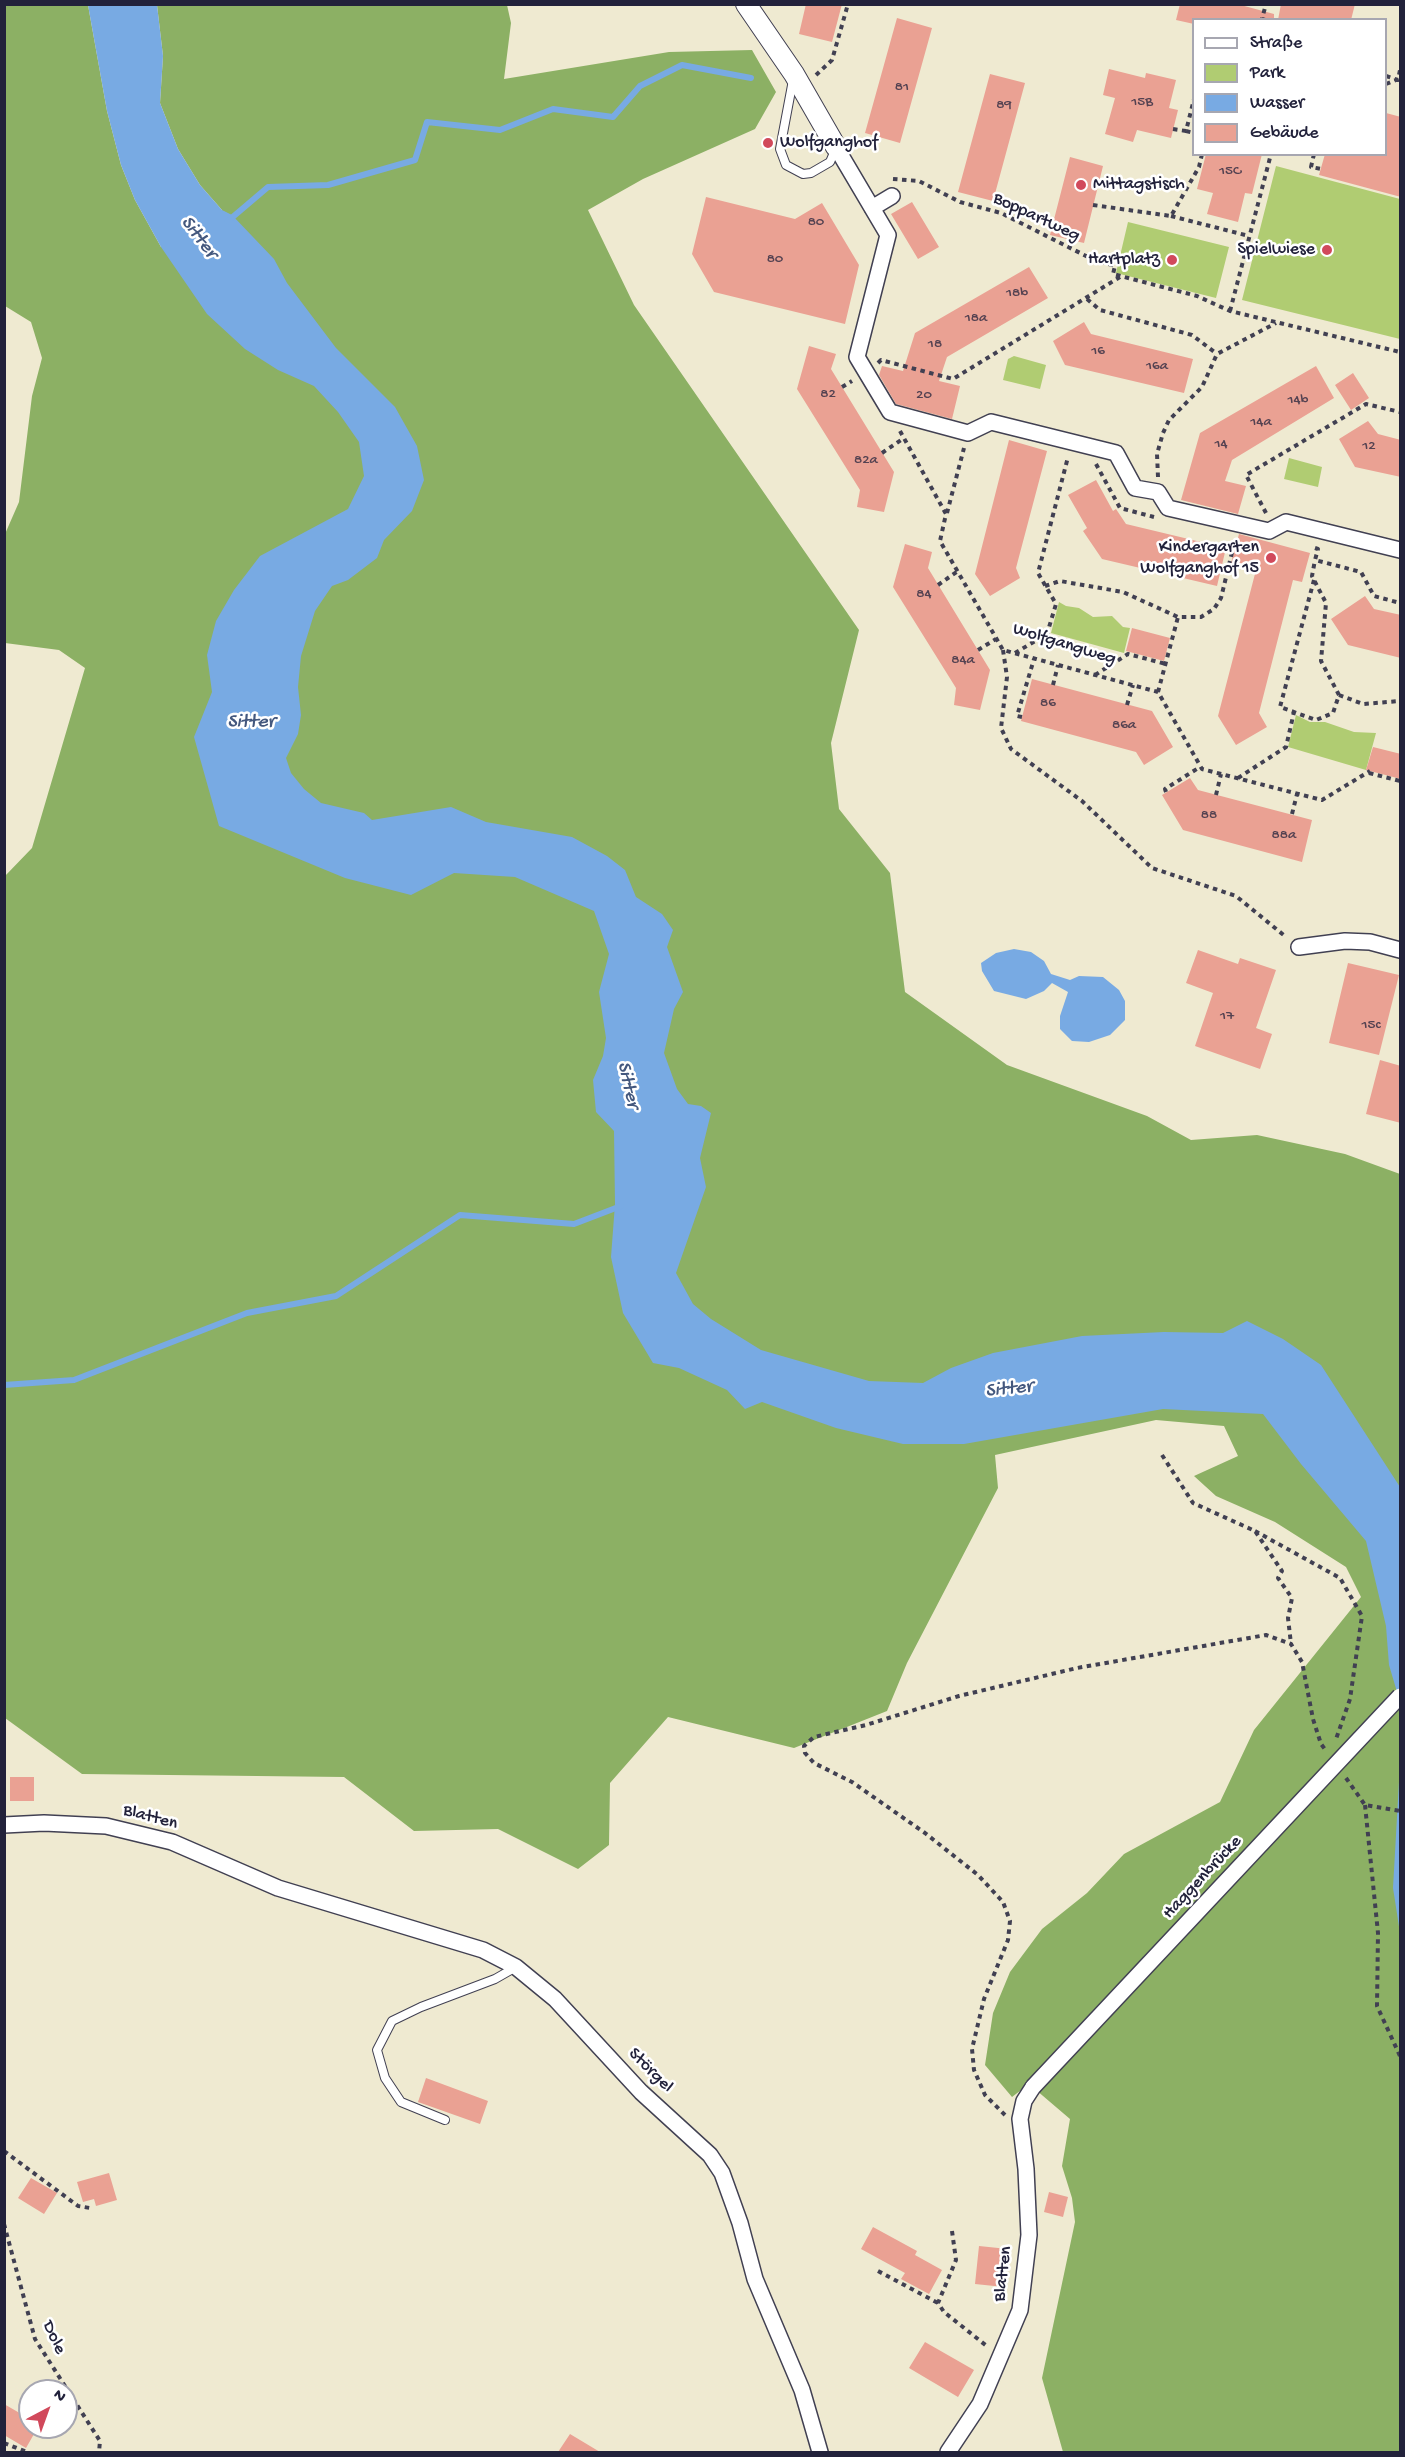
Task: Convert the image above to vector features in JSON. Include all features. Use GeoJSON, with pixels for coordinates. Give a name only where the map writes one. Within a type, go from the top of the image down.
{"type":"FeatureCollection","features":[{"type":"Feature","properties":{"kind":"street"},"geometry":{"type":"LineString","coordinates":[[746,4],[802,76],[836,147],[888,235],[857,357],[890,412],[968,433],[991,422],[1116,453],[1135,488],[1158,492],[1168,508],[1269,531],[1286,522],[1401,550]]}},
{"type":"Feature","properties":{"kind":"street"},"geometry":{"type":"LineString","coordinates":[[872,208],[892,196]]}},
{"type":"Feature","properties":{"kind":"street"},"geometry":{"type":"LineString","coordinates":[[1299,946],[1345,940],[1370,942],[1401,950]]}},
{"type":"Feature","properties":{"kind":"street","name":"Haggenbrücke"},"geometry":{"type":"LineString","coordinates":[[1033,2087],[1401,1696]]}},
{"type":"Feature","properties":{"kind":"street","name":"Blatten"},"geometry":{"type":"LineString","coordinates":[[4,1825],[44,1823],[106,1826],[172,1842],[278,1888]]}},
{"type":"Feature","properties":{"kind":"street","name":"Störgel"},"geometry":{"type":"LineString","coordinates":[[278,1888],[483,1950],[516,1967],[555,1999],[641,2092],[710,2155],[722,2173],[740,2223],[755,2279],[802,2390],[820,2452]]}},
{"type":"Feature","properties":{"kind":"street","name":"Blatten"},"geometry":{"type":"LineString","coordinates":[[948,2452],[980,2404],[1020,2310],[1029,2235],[1026,2169],[1020,2119],[1024,2102],[1033,2087]]}},
{"type":"Feature","properties":{"kind":"lane"},"geometry":{"type":"LineString","coordinates":[[802,76],[780,149],[782,158],[794,170],[811,173],[830,162],[835,155],[836,147]]}},
{"type":"Feature","properties":{"kind":"lane"},"geometry":{"type":"LineString","coordinates":[[445,2120],[401,2102],[385,2078],[377,2050],[392,2021],[421,2007],[495,1979],[516,1967]]}},
{"type":"Feature","properties":{"kind":"path"},"geometry":{"type":"LineString","coordinates":[[802,76],[832,60],[847,7],[841,8]]}},
{"type":"Feature","properties":{"kind":"path"},"geometry":{"type":"LineString","coordinates":[[1399,80],[1401,70]]}},
{"type":"Feature","properties":{"kind":"path"},"geometry":{"type":"LineString","coordinates":[[1186,131],[1192,107]]}},
{"type":"Feature","properties":{"kind":"path"},"geometry":{"type":"LineString","coordinates":[[1173,129],[1192,132]]}},
{"type":"Feature","properties":{"kind":"path"},"geometry":{"type":"LineString","coordinates":[[1171,216],[1199,167],[1202,156]]}},
{"type":"Feature","properties":{"kind":"path"},"geometry":{"type":"LineString","coordinates":[[1230,311],[1270,156]]}},
{"type":"Feature","properties":{"kind":"path"},"geometry":{"type":"LineString","coordinates":[[1314,156],[1311,167],[1321,169]]}},
{"type":"Feature","properties":{"kind":"path","name":"Boppartweg"},"geometry":{"type":"LineString","coordinates":[[862,191],[883,180],[900,177],[919,181],[960,202],[1001,213],[1092,260],[1115,266],[1113,274],[1121,277],[1197,296],[1230,311],[1401,352]]}},
{"type":"Feature","properties":{"kind":"path"},"geometry":{"type":"LineString","coordinates":[[1093,205],[1171,216],[1249,236]]}},
{"type":"Feature","properties":{"kind":"path"},"geometry":{"type":"LineString","coordinates":[[881,360],[953,379],[1121,277]]}},
{"type":"Feature","properties":{"kind":"path"},"geometry":{"type":"LineString","coordinates":[[1087,299],[1100,310],[1192,335],[1217,354]]}},
{"type":"Feature","properties":{"kind":"path"},"geometry":{"type":"LineString","coordinates":[[1158,492],[1157,454],[1163,433],[1170,420],[1202,387],[1217,354],[1276,323]]}},
{"type":"Feature","properties":{"kind":"path"},"geometry":{"type":"LineString","coordinates":[[1275,528],[1246,475],[1366,404],[1401,412]]}},
{"type":"Feature","properties":{"kind":"path"},"geometry":{"type":"LineString","coordinates":[[890,412],[946,514]]}},
{"type":"Feature","properties":{"kind":"path","name":"Wolfgangweg"},"geometry":{"type":"LineString","coordinates":[[968,433],[940,541],[1003,650],[1158,692]]}},
{"type":"Feature","properties":{"kind":"path"},"geometry":{"type":"LineString","coordinates":[[882,453],[904,438]]}},
{"type":"Feature","properties":{"kind":"path"},"geometry":{"type":"LineString","coordinates":[[1014,653],[1047,634],[1056,604],[1038,573],[1072,442]]}},
{"type":"Feature","properties":{"kind":"path"},"geometry":{"type":"LineString","coordinates":[[1045,586],[1060,581],[1123,592],[1178,617],[1201,617],[1218,604],[1234,541]]}},
{"type":"Feature","properties":{"kind":"path"},"geometry":{"type":"LineString","coordinates":[[1307,546],[1318,549],[1312,576],[1325,599],[1321,661],[1339,694],[1363,704],[1401,701]]}},
{"type":"Feature","properties":{"kind":"path"},"geometry":{"type":"LineString","coordinates":[[1315,560],[1361,572],[1374,596],[1401,603]]}},
{"type":"Feature","properties":{"kind":"path"},"geometry":{"type":"LineString","coordinates":[[938,585],[958,572]]}},
{"type":"Feature","properties":{"kind":"path"},"geometry":{"type":"LineString","coordinates":[[1314,580],[1280,706],[1312,720],[1320,720],[1332,713],[1339,694]]}},
{"type":"Feature","properties":{"kind":"path"},"geometry":{"type":"LineString","coordinates":[[1178,617],[1158,692],[1200,767],[1322,800],[1369,772],[1401,781]]}},
{"type":"Feature","properties":{"kind":"path"},"geometry":{"type":"LineString","coordinates":[[978,650],[996,639]]}},
{"type":"Feature","properties":{"kind":"path"},"geometry":{"type":"LineString","coordinates":[[1003,650],[1007,677],[1001,728],[1011,749],[1082,801],[1152,868],[1236,896],[1299,946]]}},
{"type":"Feature","properties":{"kind":"path"},"geometry":{"type":"LineString","coordinates":[[1094,675],[1129,653],[1166,664]]}},
{"type":"Feature","properties":{"kind":"path"},"geometry":{"type":"LineString","coordinates":[[1022,717],[1017,716],[1034,659]]}},
{"type":"Feature","properties":{"kind":"path"},"geometry":{"type":"LineString","coordinates":[[1053,685],[1058,665]]}},
{"type":"Feature","properties":{"kind":"path"},"geometry":{"type":"LineString","coordinates":[[1127,705],[1133,685]]}},
{"type":"Feature","properties":{"kind":"path"},"geometry":{"type":"LineString","coordinates":[[1238,778],[1286,747],[1294,712]]}},
{"type":"Feature","properties":{"kind":"path"},"geometry":{"type":"LineString","coordinates":[[1166,792],[1165,789],[1200,767]]}},
{"type":"Feature","properties":{"kind":"path"},"geometry":{"type":"LineString","coordinates":[[1215,795],[1221,774]]}},
{"type":"Feature","properties":{"kind":"path"},"geometry":{"type":"LineString","coordinates":[[1292,814],[1297,795]]}},
{"type":"Feature","properties":{"kind":"path"},"geometry":{"type":"LineString","coordinates":[[1162,1455],[1193,1503],[1255,1531],[1340,1578],[1362,1616],[1350,1699],[1330,1756],[1321,1744],[1313,1719],[1302,1662],[1291,1644],[1288,1618],[1292,1598],[1278,1578],[1282,1571],[1255,1531]]}},
{"type":"Feature","properties":{"kind":"path"},"geometry":{"type":"LineString","coordinates":[[1020,2119],[999,2112],[985,2095],[974,2070],[972,2049],[984,1999],[1008,1940],[1010,1921],[1002,1902],[978,1875],[925,1833],[852,1782],[813,1763],[805,1754],[804,1746],[814,1737],[866,1725],[959,1696],[1077,1668],[1247,1637],[1266,1635],[1291,1644]]}},
{"type":"Feature","properties":{"kind":"path"},"geometry":{"type":"LineString","coordinates":[[1342,1772],[1365,1805],[1378,1933],[1377,2006],[1401,2056]]}},
{"type":"Feature","properties":{"kind":"path"},"geometry":{"type":"LineString","coordinates":[[1365,1805],[1401,1811]]}},
{"type":"Feature","properties":{"kind":"path"},"geometry":{"type":"LineString","coordinates":[[4,2151],[78,2206],[90,2208]]}},
{"type":"Feature","properties":{"kind":"path","name":"Dole"},"geometry":{"type":"LineString","coordinates":[[4,2224],[35,2339],[99,2441],[99,2452]]}},
{"type":"Feature","properties":{"kind":"path"},"geometry":{"type":"LineString","coordinates":[[938,2303],[956,2260],[952,2231]]}},
{"type":"Feature","properties":{"kind":"path"},"geometry":{"type":"LineString","coordinates":[[878,2271],[938,2303],[958,2324],[1002,2356]]}},
{"type":"Feature","properties":{"kind":"path"},"geometry":{"type":"LineString","coordinates":[[4,2443],[27,2452]]}},
{"type":"Feature","properties":{"kind":"green space"},"geometry":{"type":"Polygon","coordinates":[[[5,5],[88,5],[107,111],[121,165],[135,200],[161,247],[222,210],[200,185],[178,149],[160,103],[163,56],[157,5],[507,5],[511,23],[504,79],[669,52],[752,50],[776,92],[755,129],[643,179],[588,210],[634,305],[859,630],[831,743],[839,809],[890,873],[905,992],[1007,1065],[1147,1116],[1191,1140],[1257,1135],[1345,1154],[1400,1174],[1400,2452],[1063,2452],[1042,2378],[1075,2222],[1072,2198],[1062,2166],[1070,2119],[1029,2084],[1012,2097],[985,2065],[993,2013],[1010,1972],[1042,1929],[1087,1893],[1124,1854],[1220,1802],[1254,1730],[1361,1597],[1346,1567],[1275,1522],[1216,1496],[1194,1476],[1238,1456],[1224,1426],[1156,1420],[995,1455],[998,1488],[907,1663],[887,1711],[794,1748],[668,1717],[610,1783],[609,1845],[578,1869],[498,1829],[414,1831],[344,1777],[82,1774],[5,1718],[5,876],[32,848],[85,668],[59,650],[5,643],[5,534],[19,502],[32,396],[42,358],[31,322],[5,306],[5,5]]]}},
{"type":"Feature","properties":{"kind":"green space","name":"Spielwiese"},"geometry":{"type":"Polygon","coordinates":[[[1276,166],[1400,199],[1400,339],[1242,300],[1276,166]]]}},
{"type":"Feature","properties":{"kind":"green space","name":"Hartplatz"},"geometry":{"type":"Polygon","coordinates":[[[1128,222],[1229,247],[1216,298],[1116,273],[1128,222]]]}},
{"type":"Feature","properties":{"kind":"green space"},"geometry":{"type":"Polygon","coordinates":[[[1014,356],[1046,365],[1040,389],[1003,380],[1008,359],[1014,356]]]}},
{"type":"Feature","properties":{"kind":"green space"},"geometry":{"type":"Polygon","coordinates":[[[1289,458],[1322,467],[1318,487],[1284,479],[1289,458]]]}},
{"type":"Feature","properties":{"kind":"green space"},"geometry":{"type":"Polygon","coordinates":[[[1059,602],[1066,606],[1079,608],[1093,617],[1112,616],[1123,627],[1130,628],[1124,653],[1051,633],[1059,602]]]}},
{"type":"Feature","properties":{"kind":"green space"},"geometry":{"type":"Polygon","coordinates":[[[1296,715],[1310,722],[1325,722],[1354,732],[1376,733],[1366,770],[1288,747],[1296,715]]]}},
{"type":"Feature","properties":{"kind":"water","name":"Sitter"},"geometry":{"type":"Polygon","coordinates":[[[88,5],[157,5],[163,56],[160,103],[178,149],[200,185],[222,210],[232,215],[274,259],[287,283],[336,348],[395,407],[417,446],[424,480],[412,511],[384,540],[377,558],[348,580],[332,586],[315,611],[301,656],[298,687],[301,715],[298,734],[286,758],[291,773],[304,789],[321,803],[364,813],[372,820],[451,807],[486,822],[572,837],[607,856],[625,870],[636,897],[662,914],[673,930],[667,947],[683,992],[674,1009],[664,1053],[677,1089],[688,1104],[701,1106],[711,1113],[700,1158],[706,1187],[676,1273],[693,1304],[711,1319],[761,1350],[869,1381],[923,1383],[951,1368],[993,1353],[1082,1336],[1164,1332],[1223,1333],[1247,1321],[1283,1339],[1321,1365],[1400,1487],[1400,1702],[1389,1665],[1386,1626],[1366,1541],[1301,1464],[1263,1414],[1163,1409],[964,1444],[903,1444],[836,1428],[762,1402],[745,1409],[727,1390],[679,1368],[653,1363],[623,1313],[611,1257],[615,1204],[614,1131],[596,1112],[593,1080],[603,1056],[606,1038],[599,992],[609,954],[594,911],[515,877],[454,873],[411,895],[345,878],[219,826],[194,737],[212,692],[207,655],[216,621],[234,590],[260,556],[348,509],[364,476],[359,442],[338,412],[314,386],[278,370],[245,349],[207,314],[161,247],[135,200],[121,165],[107,111],[88,5]]]}},
{"type":"Feature","properties":{"kind":"water"},"geometry":{"type":"Polygon","coordinates":[[[1014,949],[1031,952],[1044,961],[1051,974],[1070,980],[1079,976],[1103,977],[1119,990],[1125,1001],[1125,1020],[1110,1035],[1089,1042],[1072,1041],[1060,1029],[1060,1016],[1068,992],[1052,983],[1044,991],[1026,999],[994,991],[982,971],[981,963],[996,953],[1014,949]]]}},
{"type":"Feature","properties":{"kind":"water"},"geometry":{"type":"Polygon","coordinates":[[[1400,1764],[1400,1933],[1393,1888],[1400,1764]]]}},
{"type":"Feature","properties":{"kind":"building"},"geometry":{"type":"Polygon","coordinates":[[[806,4],[842,4],[832,42],[799,34],[806,4]]]}},
{"type":"Feature","properties":{"kind":"building"},"geometry":{"type":"Polygon","coordinates":[[[1180,4],[1237,4],[1274,14],[1274,18],[1192,18],[1192,24],[1176,20],[1180,4]]]}},
{"type":"Feature","properties":{"kind":"building"},"geometry":{"type":"Polygon","coordinates":[[[1281,4],[1355,4],[1352,18],[1278,18],[1281,4]]]}},
{"type":"Feature","properties":{"kind":"building"},"geometry":{"type":"Polygon","coordinates":[[[897,18],[932,28],[900,143],[865,133],[897,18]]]}},
{"type":"Feature","properties":{"kind":"building"},"geometry":{"type":"Polygon","coordinates":[[[1109,69],[1145,78],[1146,73],[1176,80],[1169,108],[1178,110],[1171,138],[1137,130],[1133,142],[1105,134],[1115,98],[1103,95],[1109,69]]]}},
{"type":"Feature","properties":{"kind":"building"},"geometry":{"type":"Polygon","coordinates":[[[990,74],[1025,83],[993,201],[958,192],[990,74]]]}},
{"type":"Feature","properties":{"kind":"building"},"geometry":{"type":"Polygon","coordinates":[[[1387,113],[1401,117],[1401,197],[1319,175],[1324,156],[1387,156],[1387,113]]]}},
{"type":"Feature","properties":{"kind":"building"},"geometry":{"type":"Polygon","coordinates":[[[1205,156],[1262,156],[1252,194],[1245,193],[1238,222],[1207,214],[1213,193],[1197,189],[1205,156]]]}},
{"type":"Feature","properties":{"kind":"building","name":"Mittagstisch"},"geometry":{"type":"Polygon","coordinates":[[[1070,157],[1103,166],[1084,243],[1050,235],[1070,157]]]}},
{"type":"Feature","properties":{"kind":"building"},"geometry":{"type":"Polygon","coordinates":[[[706,197],[795,219],[822,203],[859,265],[845,324],[714,292],[692,254],[706,197]]]}},
{"type":"Feature","properties":{"kind":"building"},"geometry":{"type":"Polygon","coordinates":[[[912,202],[939,247],[918,259],[891,214],[912,202]]]}},
{"type":"Feature","properties":{"kind":"building"},"geometry":{"type":"Polygon","coordinates":[[[1029,267],[1048,298],[947,357],[939,381],[960,386],[952,419],[896,404],[879,375],[882,366],[903,371],[915,333],[1029,267]]]}},
{"type":"Feature","properties":{"kind":"building"},"geometry":{"type":"Polygon","coordinates":[[[1084,322],[1091,334],[1193,359],[1184,393],[1065,365],[1053,341],[1084,322]]]}},
{"type":"Feature","properties":{"kind":"building"},"geometry":{"type":"Polygon","coordinates":[[[809,346],[836,354],[831,369],[894,472],[884,512],[857,507],[860,490],[797,389],[809,346]]]}},
{"type":"Feature","properties":{"kind":"building"},"geometry":{"type":"Polygon","coordinates":[[[1316,366],[1334,398],[1232,460],[1225,481],[1246,486],[1238,514],[1181,500],[1200,433],[1316,366]]]}},
{"type":"Feature","properties":{"kind":"building"},"geometry":{"type":"Polygon","coordinates":[[[1353,373],[1369,398],[1351,410],[1335,385],[1353,373]]]}},
{"type":"Feature","properties":{"kind":"building"},"geometry":{"type":"Polygon","coordinates":[[[1368,421],[1378,434],[1401,440],[1401,477],[1355,467],[1339,439],[1368,421]]]}},
{"type":"Feature","properties":{"kind":"building"},"geometry":{"type":"Polygon","coordinates":[[[1009,440],[1047,451],[1016,568],[1020,578],[990,596],[975,574],[1009,440]]]}},
{"type":"Feature","properties":{"kind":"building"},"geometry":{"type":"Polygon","coordinates":[[[1096,480],[1113,511],[1116,509],[1126,524],[1226,548],[1217,586],[1102,559],[1083,531],[1087,528],[1068,495],[1096,480]]]}},
{"type":"Feature","properties":{"kind":"building"},"geometry":{"type":"Polygon","coordinates":[[[1239,534],[1310,553],[1302,582],[1293,580],[1259,713],[1267,727],[1236,745],[1218,716],[1256,570],[1231,563],[1239,534]]]}},
{"type":"Feature","properties":{"kind":"building"},"geometry":{"type":"Polygon","coordinates":[[[905,544],[932,552],[928,568],[990,670],[980,710],[954,705],[956,688],[893,587],[905,544]]]}},
{"type":"Feature","properties":{"kind":"building"},"geometry":{"type":"Polygon","coordinates":[[[1365,596],[1374,609],[1401,615],[1401,658],[1348,645],[1331,619],[1365,596]]]}},
{"type":"Feature","properties":{"kind":"building"},"geometry":{"type":"Polygon","coordinates":[[[1132,628],[1170,638],[1164,661],[1126,651],[1132,628]]]}},
{"type":"Feature","properties":{"kind":"building"},"geometry":{"type":"Polygon","coordinates":[[[1032,679],[1152,711],[1173,747],[1144,765],[1136,752],[1021,721],[1032,679]]]}},
{"type":"Feature","properties":{"kind":"building"},"geometry":{"type":"Polygon","coordinates":[[[1373,747],[1401,754],[1401,779],[1366,770],[1373,747]]]}},
{"type":"Feature","properties":{"kind":"building"},"geometry":{"type":"Polygon","coordinates":[[[1190,778],[1198,790],[1312,820],[1302,862],[1183,830],[1162,795],[1190,778]]]}},
{"type":"Feature","properties":{"kind":"building"},"geometry":{"type":"Polygon","coordinates":[[[1198,950],[1238,964],[1240,958],[1276,970],[1256,1028],[1272,1034],[1260,1069],[1195,1046],[1213,993],[1186,983],[1198,950]]]}},
{"type":"Feature","properties":{"kind":"building"},"geometry":{"type":"Polygon","coordinates":[[[1348,963],[1399,975],[1379,1055],[1329,1043],[1348,963]]]}},
{"type":"Feature","properties":{"kind":"building"},"geometry":{"type":"Polygon","coordinates":[[[1380,1060],[1401,1066],[1401,1123],[1366,1114],[1380,1060]]]}},
{"type":"Feature","properties":{"kind":"building"},"geometry":{"type":"Polygon","coordinates":[[[10,1777],[34,1777],[34,1801],[10,1801],[10,1777]]]}},
{"type":"Feature","properties":{"kind":"building"},"geometry":{"type":"Polygon","coordinates":[[[426,2078],[488,2101],[480,2124],[418,2102],[426,2078]]]}},
{"type":"Feature","properties":{"kind":"building"},"geometry":{"type":"Polygon","coordinates":[[[109,2173],[117,2200],[96,2206],[94,2199],[83,2202],[77,2182],[109,2173]]]}},
{"type":"Feature","properties":{"kind":"building"},"geometry":{"type":"Polygon","coordinates":[[[31,2178],[57,2193],[44,2214],[18,2198],[31,2178]]]}},
{"type":"Feature","properties":{"kind":"building"},"geometry":{"type":"Polygon","coordinates":[[[1049,2192],[1068,2197],[1063,2217],[1044,2212],[1049,2192]]]}},
{"type":"Feature","properties":{"kind":"building"},"geometry":{"type":"Polygon","coordinates":[[[873,2227],[917,2251],[915,2255],[942,2270],[929,2294],[901,2279],[905,2273],[861,2249],[873,2227]]]}},
{"type":"Feature","properties":{"kind":"building"},"geometry":{"type":"Polygon","coordinates":[[[979,2246],[1008,2249],[1004,2287],[975,2284],[979,2246]]]}},
{"type":"Feature","properties":{"kind":"building"},"geometry":{"type":"Polygon","coordinates":[[[925,2342],[974,2370],[958,2397],[909,2368],[925,2342]]]}},
{"type":"Feature","properties":{"kind":"building"},"geometry":{"type":"Polygon","coordinates":[[[4,2404],[18,2412],[18,2439],[31,2439],[26,2448],[4,2435],[4,2404]]]}},
{"type":"Feature","properties":{"kind":"building"},"geometry":{"type":"Polygon","coordinates":[[[570,2434],[600,2452],[558,2452],[570,2434]]]}},
{"type":"Feature","properties":{"kind":"waterway"},"geometry":{"type":"LineString","coordinates":[[228,221],[268,187],[328,185],[415,160],[427,122],[500,130],[553,109],[613,117],[640,86],[682,65],[751,78]]}},
{"type":"Feature","properties":{"kind":"waterway"},"geometry":{"type":"LineString","coordinates":[[4,1385],[74,1380],[247,1313],[336,1296],[460,1215],[574,1224],[621,1206]]}},
{"type":"Feature","properties":{"kind":"place","name":"Wolfganghof"},"geometry":{"type":"Point","coordinates":[768,143]}},
{"type":"Feature","properties":{"kind":"place","name":"Mittagstisch"},"geometry":{"type":"Point","coordinates":[1081,185]}},
{"type":"Feature","properties":{"kind":"place","name":"Spielwiese"},"geometry":{"type":"Point","coordinates":[1327,250]}},
{"type":"Feature","properties":{"kind":"place","name":"Hartplatz"},"geometry":{"type":"Point","coordinates":[1172,260]}},
{"type":"Feature","properties":{"kind":"place","name":"Kindergarten Wolfganghof 15"},"geometry":{"type":"Point","coordinates":[1271,558]}}]}
